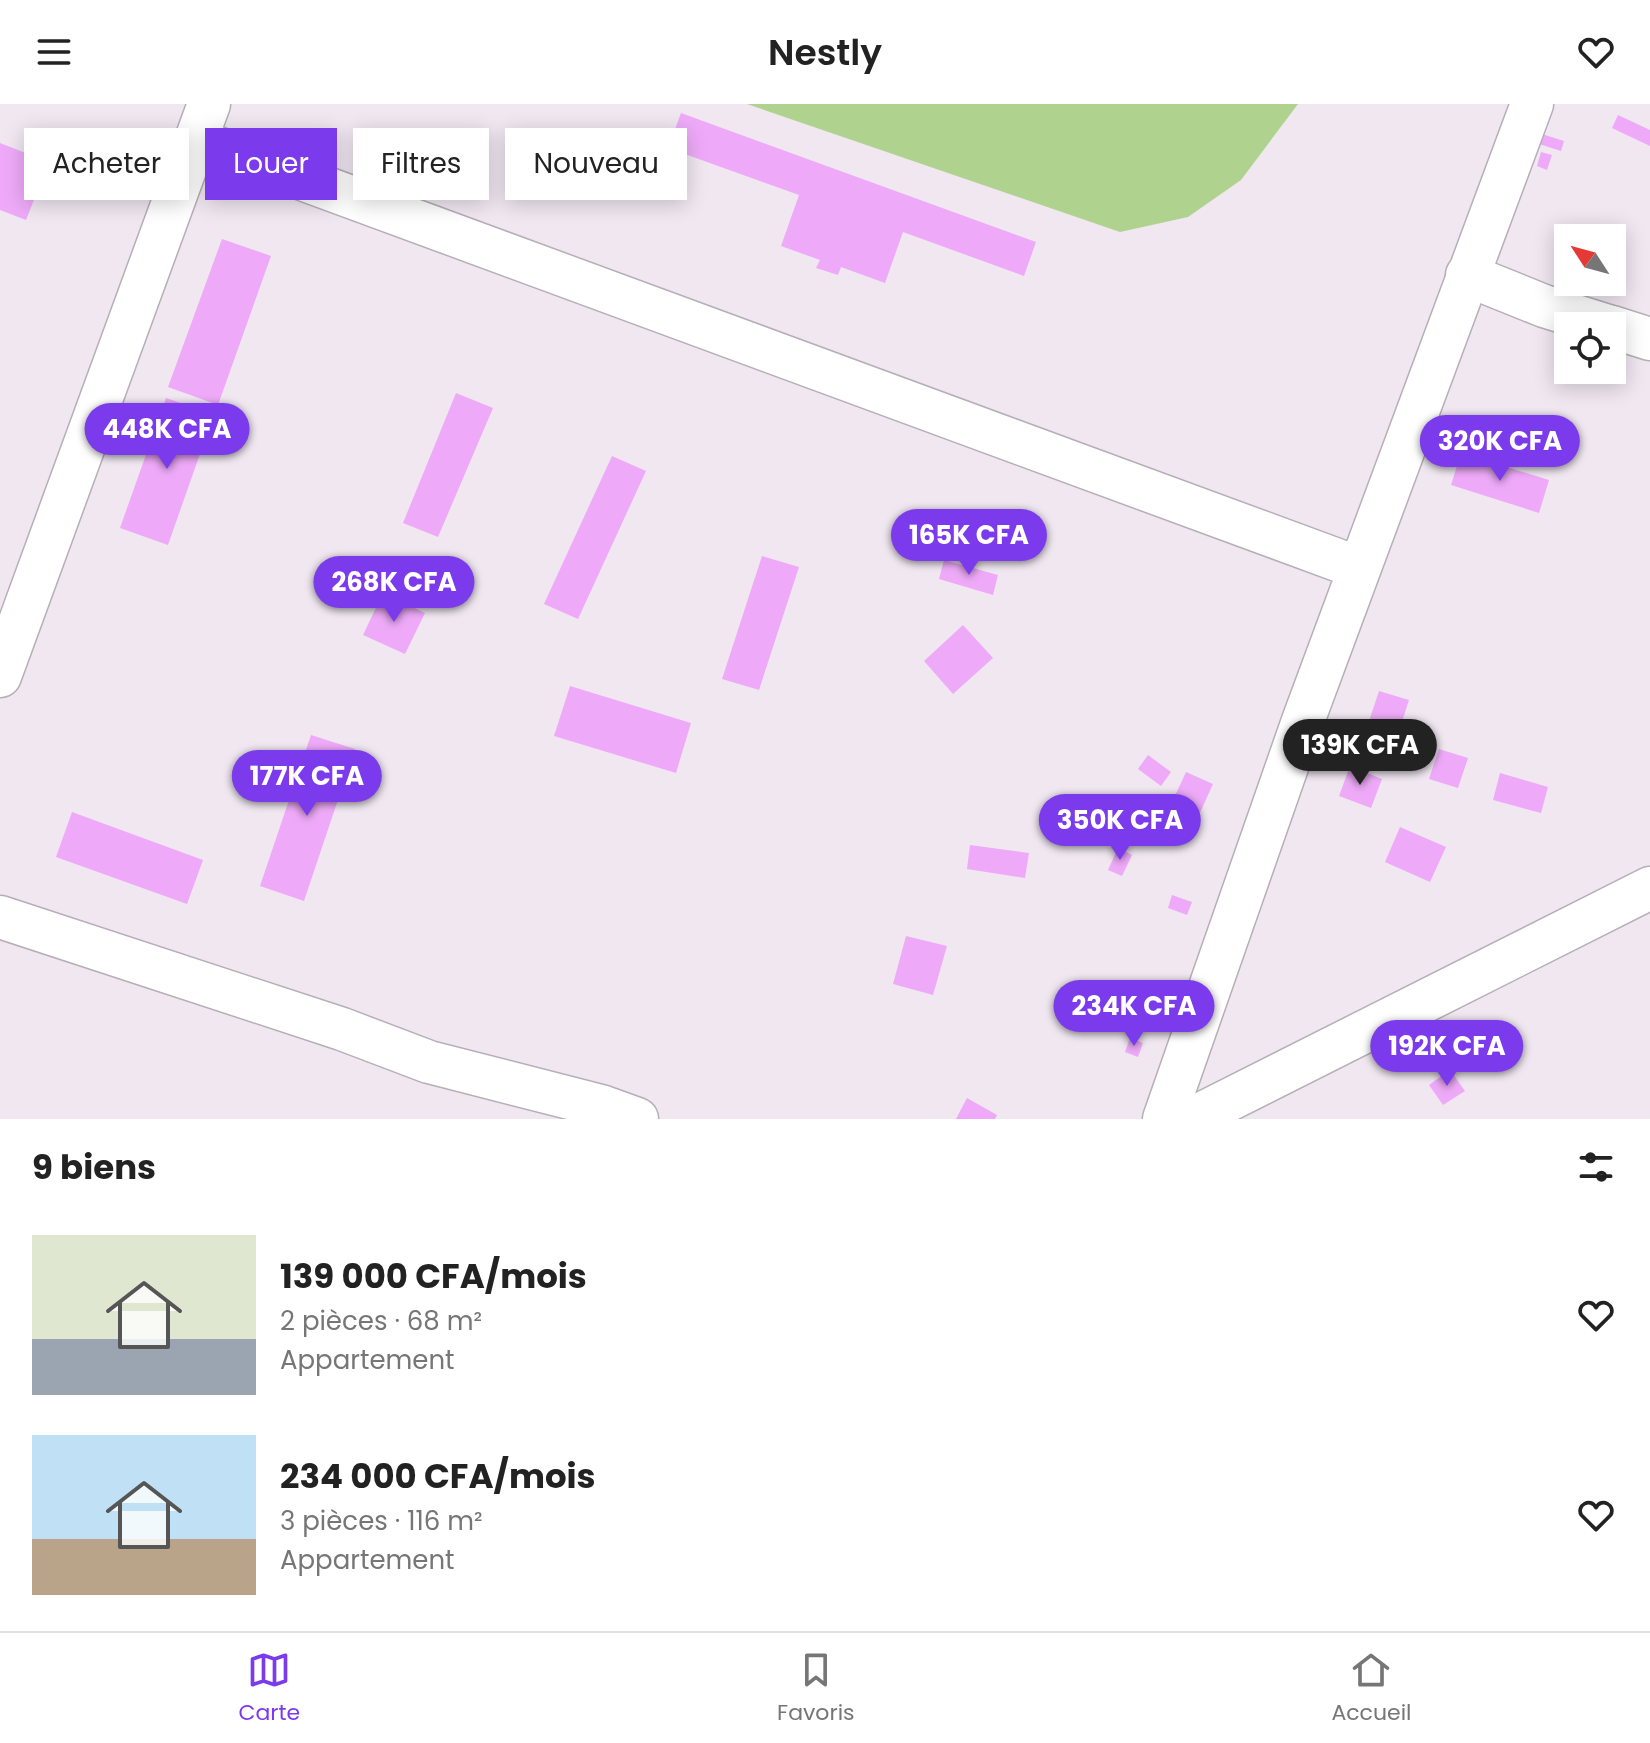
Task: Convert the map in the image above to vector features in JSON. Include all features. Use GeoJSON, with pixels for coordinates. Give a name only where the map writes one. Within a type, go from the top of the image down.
{"type":"FeatureCollection","features":[{"type":"Feature","properties":{"kind":"street"},"geometry":{"type":"LineString","coordinates":[[1164,1119],[1359,568],[1532,104]]}},
{"type":"Feature","properties":{"kind":"street"},"geometry":{"type":"LineString","coordinates":[[0,676],[202,122],[1359,568]]}},
{"type":"Feature","properties":{"kind":"street"},"geometry":{"type":"LineString","coordinates":[[1467,275],[1563,312]]}},
{"type":"Feature","properties":{"kind":"street"},"geometry":{"type":"LineString","coordinates":[[1626,332],[1650,339]]}},
{"type":"Feature","properties":{"kind":"street"},"geometry":{"type":"LineString","coordinates":[[1191,1119],[1650,888]]}},
{"type":"Feature","properties":{"kind":"street"},"geometry":{"type":"LineString","coordinates":[[0,917],[342,1029],[429,1062],[601,1106],[637,1119]]}},
{"type":"Feature","properties":{"kind":"green space"},"geometry":{"type":"Polygon","coordinates":[[[747,104],[1298,104],[1241,180],[1188,217],[1120,232],[747,104]]]}},
{"type":"Feature","properties":{"kind":"building"},"geometry":{"type":"Polygon","coordinates":[[[681,113],[1036,242],[1024,276],[903,232],[885,283],[841,267],[838,275],[816,268],[820,260],[781,246],[799,195],[687,155],[687,128],[675,128],[681,113]]]}},
{"type":"Feature","properties":{"kind":"building"},"geometry":{"type":"Polygon","coordinates":[[[1618,115],[1650,130],[1650,146],[1612,128],[1618,115]]]}},
{"type":"Feature","properties":{"kind":"building"},"geometry":{"type":"Polygon","coordinates":[[[1542,134],[1564,141],[1561,151],[1539,144],[1542,134]]]}},
{"type":"Feature","properties":{"kind":"building"},"geometry":{"type":"Polygon","coordinates":[[[0,143],[24,152],[24,200],[34,200],[26,220],[0,210],[0,143]]]}},
{"type":"Feature","properties":{"kind":"building"},"geometry":{"type":"Polygon","coordinates":[[[1541,152],[1552,155],[1547,170],[1537,166],[1541,152]]]}},
{"type":"Feature","properties":{"kind":"building"},"geometry":{"type":"Polygon","coordinates":[[[222,239],[271,256],[218,405],[168,387],[222,239]]]}},
{"type":"Feature","properties":{"kind":"building"},"geometry":{"type":"Polygon","coordinates":[[[456,393],[493,408],[438,537],[403,523],[456,393]]]}},
{"type":"Feature","properties":{"kind":"building"},"geometry":{"type":"Polygon","coordinates":[[[166,398],[214,414],[168,545],[120,528],[166,398]]]}},
{"type":"Feature","properties":{"kind":"building"},"geometry":{"type":"Polygon","coordinates":[[[1461,453],[1549,480],[1539,513],[1451,485],[1461,453]]]}},
{"type":"Feature","properties":{"kind":"building"},"geometry":{"type":"Polygon","coordinates":[[[612,456],[646,471],[578,619],[544,604],[612,456]]]}},
{"type":"Feature","properties":{"kind":"building"},"geometry":{"type":"Polygon","coordinates":[[[762,556],[799,567],[759,690],[722,679],[762,556]]]}},
{"type":"Feature","properties":{"kind":"building"},"geometry":{"type":"Polygon","coordinates":[[[944,560],[998,575],[993,595],[939,579],[944,560]]]}},
{"type":"Feature","properties":{"kind":"building"},"geometry":{"type":"Polygon","coordinates":[[[383,593],[425,613],[405,654],[363,635],[383,593]]]}},
{"type":"Feature","properties":{"kind":"building"},"geometry":{"type":"Polygon","coordinates":[[[963,625],[993,658],[953,694],[924,661],[963,625]]]}},
{"type":"Feature","properties":{"kind":"building"},"geometry":{"type":"Polygon","coordinates":[[[570,686],[691,723],[676,773],[554,736],[570,686]]]}},
{"type":"Feature","properties":{"kind":"building"},"geometry":{"type":"Polygon","coordinates":[[[1379,691],[1409,700],[1399,731],[1369,721],[1379,691]]]}},
{"type":"Feature","properties":{"kind":"building"},"geometry":{"type":"Polygon","coordinates":[[[311,735],[355,749],[304,901],[260,886],[311,735]]]}},
{"type":"Feature","properties":{"kind":"building"},"geometry":{"type":"Polygon","coordinates":[[[1439,749],[1468,758],[1458,788],[1429,779],[1439,749]]]}},
{"type":"Feature","properties":{"kind":"building"},"geometry":{"type":"Polygon","coordinates":[[[1148,755],[1171,772],[1161,786],[1138,769],[1148,755]]]}},
{"type":"Feature","properties":{"kind":"building"},"geometry":{"type":"Polygon","coordinates":[[[1350,766],[1382,779],[1371,808],[1339,796],[1350,766]]]}},
{"type":"Feature","properties":{"kind":"building"},"geometry":{"type":"Polygon","coordinates":[[[1186,772],[1213,784],[1194,826],[1167,813],[1186,772]]]}},
{"type":"Feature","properties":{"kind":"building"},"geometry":{"type":"Polygon","coordinates":[[[1500,773],[1548,787],[1541,813],[1493,800],[1500,773]]]}},
{"type":"Feature","properties":{"kind":"building"},"geometry":{"type":"Polygon","coordinates":[[[72,812],[203,860],[187,904],[56,857],[72,812]]]}},
{"type":"Feature","properties":{"kind":"building"},"geometry":{"type":"Polygon","coordinates":[[[1400,827],[1446,847],[1430,882],[1385,862],[1400,827]]]}},
{"type":"Feature","properties":{"kind":"building"},"geometry":{"type":"Polygon","coordinates":[[[970,845],[1029,853],[1025,878],[967,869],[970,845]]]}},
{"type":"Feature","properties":{"kind":"building"},"geometry":{"type":"Polygon","coordinates":[[[1118,848],[1132,855],[1122,876],[1108,870],[1118,848]]]}},
{"type":"Feature","properties":{"kind":"building"},"geometry":{"type":"Polygon","coordinates":[[[1172,895],[1192,902],[1187,915],[1168,908],[1172,895]]]}},
{"type":"Feature","properties":{"kind":"building"},"geometry":{"type":"Polygon","coordinates":[[[906,936],[947,946],[933,995],[893,984],[906,936]]]}},
{"type":"Feature","properties":{"kind":"building"},"geometry":{"type":"Polygon","coordinates":[[[1130,1038],[1143,1043],[1138,1057],[1125,1052],[1130,1038]]]}},
{"type":"Feature","properties":{"kind":"building"},"geometry":{"type":"Polygon","coordinates":[[[1450,1070],[1465,1091],[1443,1105],[1429,1085],[1450,1070]]]}},
{"type":"Feature","properties":{"kind":"building"},"geometry":{"type":"Polygon","coordinates":[[[967,1098],[997,1115],[995,1119],[956,1119],[967,1098]]]}}]}
